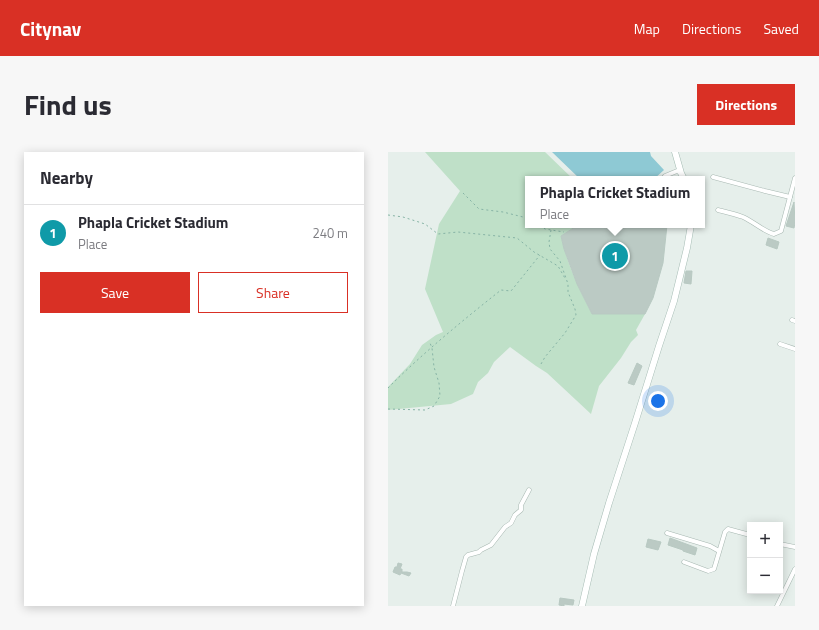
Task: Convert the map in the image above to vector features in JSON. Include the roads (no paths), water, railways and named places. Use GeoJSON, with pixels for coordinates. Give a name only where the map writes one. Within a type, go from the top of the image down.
{"type":"FeatureCollection","features":[{"type":"Feature","properties":{"kind":"main road"},"geometry":{"type":"LineString","coordinates":[[676,152],[683,176]]}},
{"type":"Feature","properties":{"kind":"main road"},"geometry":{"type":"LineString","coordinates":[[582,606],[594,554],[607,510],[674,301],[690,228]]}},
{"type":"Feature","properties":{"kind":"street"},"geometry":{"type":"LineString","coordinates":[[665,176],[677,171],[683,176]]}},
{"type":"Feature","properties":{"kind":"street"},"geometry":{"type":"LineString","coordinates":[[713,177],[790,197]]}},
{"type":"Feature","properties":{"kind":"street"},"geometry":{"type":"LineString","coordinates":[[718,210],[742,217],[756,224],[767,232],[774,234],[780,231],[795,178]]}},
{"type":"Feature","properties":{"kind":"street"},"geometry":{"type":"LineString","coordinates":[[780,344],[795,349]]}},
{"type":"Feature","properties":{"kind":"street"},"geometry":{"type":"LineString","coordinates":[[453,606],[466,557],[491,545],[505,527],[511,523],[515,515],[521,510],[521,505],[529,490]]}},
{"type":"Feature","properties":{"kind":"street"},"geometry":{"type":"LineString","coordinates":[[684,562],[708,571],[714,569],[725,532],[728,529],[747,534]]}},
{"type":"Feature","properties":{"kind":"street"},"geometry":{"type":"LineString","coordinates":[[667,533],[710,546],[719,551]]}},
{"type":"Feature","properties":{"kind":"street"},"geometry":{"type":"LineString","coordinates":[[783,545],[795,547]]}},
{"type":"Feature","properties":{"kind":"street"},"geometry":{"type":"LineString","coordinates":[[776,606],[795,569]]}},
{"type":"Feature","properties":{"kind":"water"},"geometry":{"type":"Polygon","coordinates":[[[552,152],[650,152],[651,156],[664,170],[657,176],[577,176],[552,152]]]}},
{"type":"Feature","properties":{"kind":"place","name":"Phapla Cricket Stadium"},"geometry":{"type":"Point","coordinates":[615,256]}}]}
